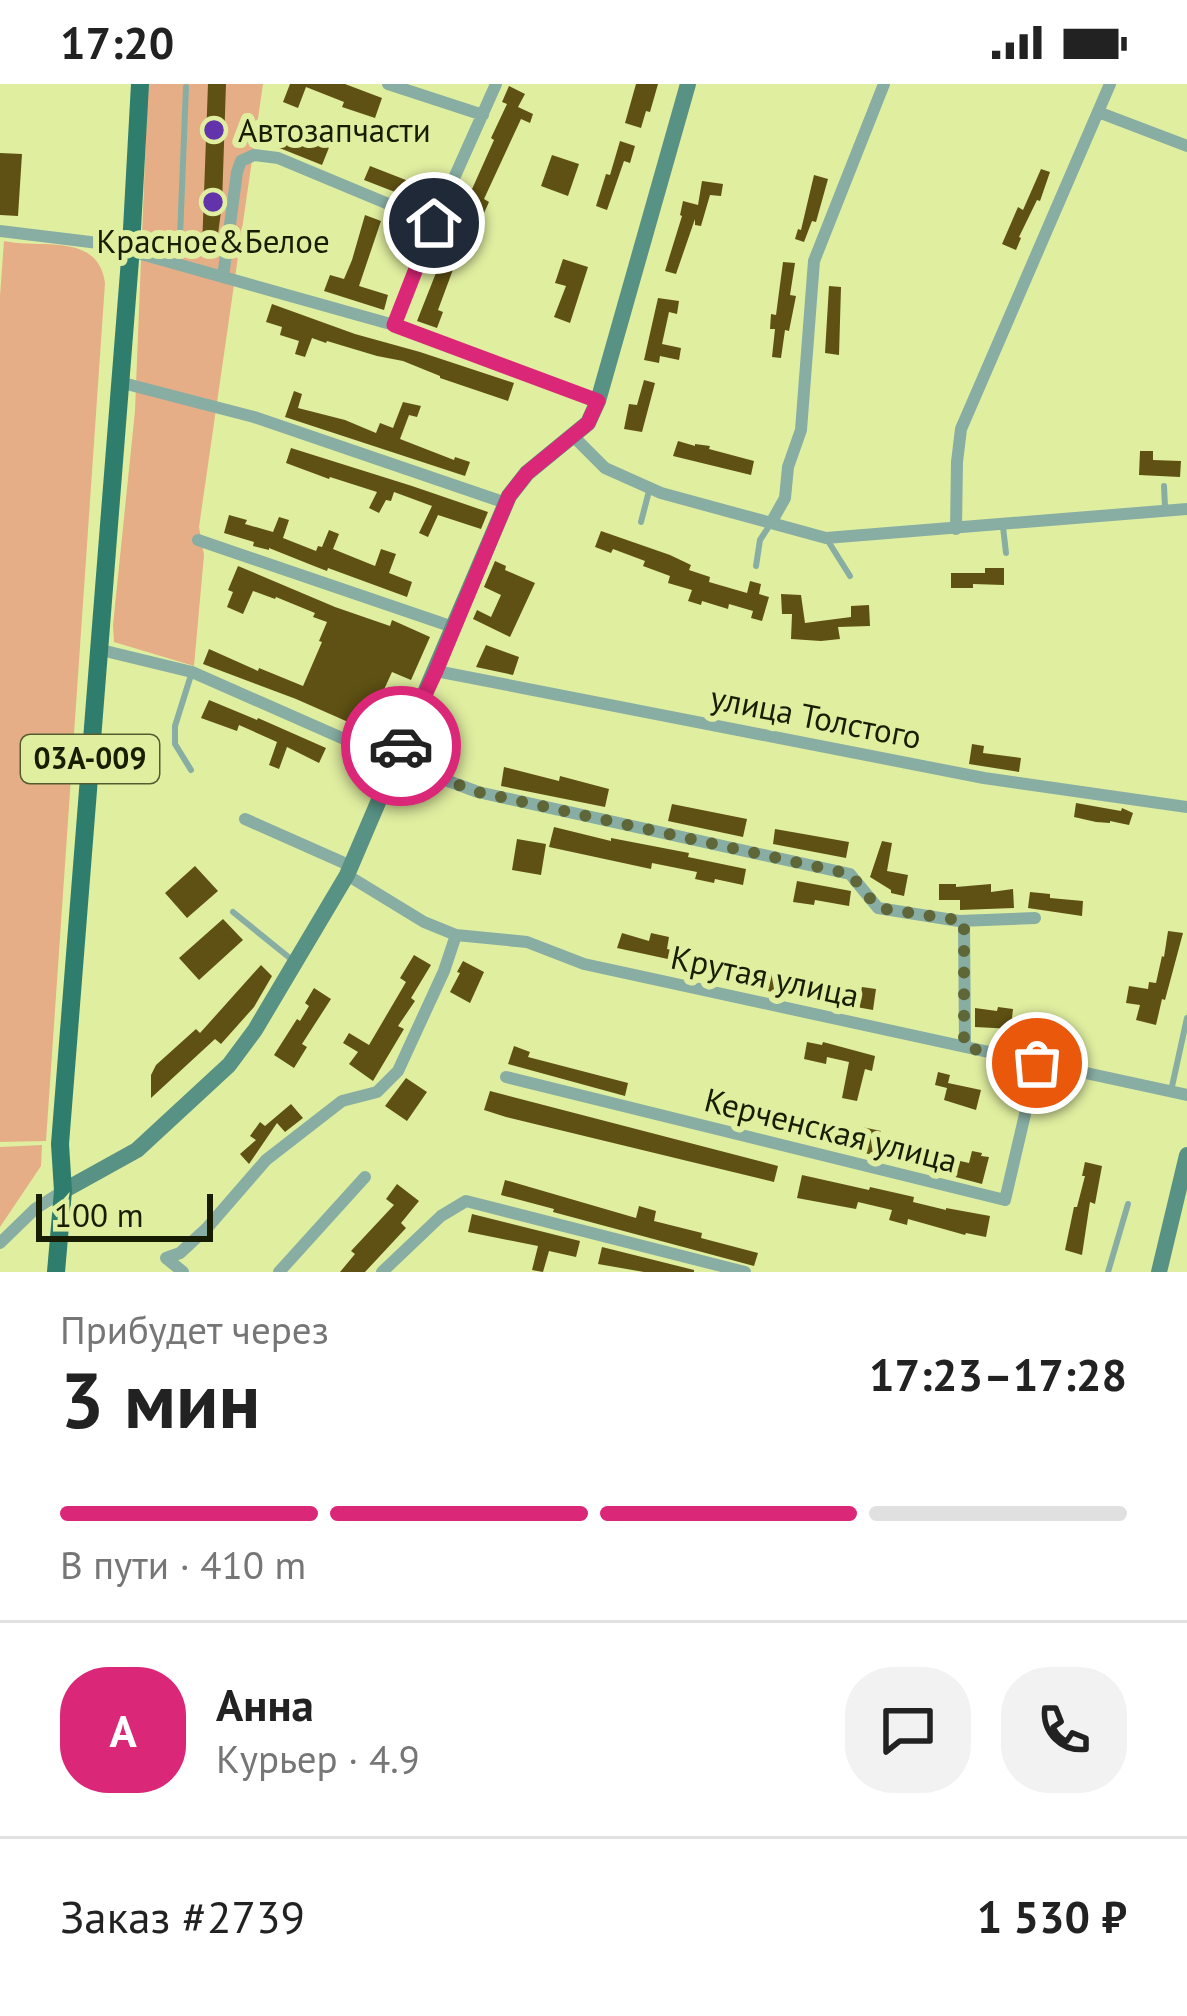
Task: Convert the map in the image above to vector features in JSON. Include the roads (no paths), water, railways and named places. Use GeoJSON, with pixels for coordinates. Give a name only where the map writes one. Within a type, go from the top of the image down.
{"type":"FeatureCollection","features":[{"type":"Feature","properties":{"kind":"main road","name":"03А-009"},"geometry":{"type":"LineString","coordinates":[[56,1272],[63,1191],[60,1144],[140,84]]}},
{"type":"Feature","properties":{"kind":"main road"},"geometry":{"type":"LineString","coordinates":[[63,1191],[137,1150],[229,1065],[255,1030],[349,870],[506,503],[527,473],[588,423],[598,401],[688,84]]}},
{"type":"Feature","properties":{"kind":"main road"},"geometry":{"type":"LineString","coordinates":[[1159,1272],[1187,1155]]}},
{"type":"Feature","properties":{"kind":"street"},"geometry":{"type":"LineString","coordinates":[[388,84],[484,115]]}},
{"type":"Feature","properties":{"kind":"street"},"geometry":{"type":"LineString","coordinates":[[394,325],[496,84]]}},
{"type":"Feature","properties":{"kind":"street"},"geometry":{"type":"LineString","coordinates":[[771,524],[785,498],[788,467],[801,430],[814,261],[884,84]]}},
{"type":"Feature","properties":{"kind":"street"},"geometry":{"type":"LineString","coordinates":[[956,529],[961,429],[1110,84]]}},
{"type":"Feature","properties":{"kind":"street"},"geometry":{"type":"LineString","coordinates":[[1098,112],[1187,146]]}},
{"type":"Feature","properties":{"kind":"street"},"geometry":{"type":"LineString","coordinates":[[223,277],[237,172],[241,161],[254,155],[278,158],[434,223]]}},
{"type":"Feature","properties":{"kind":"street"},"geometry":{"type":"LineString","coordinates":[[0,231],[130,247],[179,266],[394,325],[598,401]]}},
{"type":"Feature","properties":{"kind":"street"},"geometry":{"type":"LineString","coordinates":[[119,382],[254,417],[506,503]]}},
{"type":"Feature","properties":{"kind":"street"},"geometry":{"type":"LineString","coordinates":[[573,436],[605,468],[650,488],[826,538],[1187,509]]}},
{"type":"Feature","properties":{"kind":"street"},"geometry":{"type":"LineString","coordinates":[[198,540],[453,628]]}},
{"type":"Feature","properties":{"kind":"street"},"geometry":{"type":"LineString","coordinates":[[98,649],[192,671],[394,761],[478,792],[850,874],[878,908],[964,921],[1035,918]]}},
{"type":"Feature","properties":{"kind":"street","name":"улица Толстого"},"geometry":{"type":"LineString","coordinates":[[436,671],[984,778],[1187,807]]}},
{"type":"Feature","properties":{"kind":"street","name":"Крутая улица"},"geometry":{"type":"LineString","coordinates":[[245,819],[349,870],[424,922],[456,935],[527,942],[584,964],[1187,1095]]}},
{"type":"Feature","properties":{"kind":"street"},"geometry":{"type":"LineString","coordinates":[[964,921],[964,1047]]}},
{"type":"Feature","properties":{"kind":"street"},"geometry":{"type":"LineString","coordinates":[[183,1272],[166,1258],[207,1228],[266,1160],[342,1101],[377,1092],[398,1071],[456,935]]}},
{"type":"Feature","properties":{"kind":"street","name":"Керченская улица"},"geometry":{"type":"LineString","coordinates":[[506,1077],[1005,1200],[1037,1063]]}},
{"type":"Feature","properties":{"kind":"street"},"geometry":{"type":"LineString","coordinates":[[279,1272],[365,1177]]}},
{"type":"Feature","properties":{"kind":"street"},"geometry":{"type":"LineString","coordinates":[[0,1243],[35,1209],[63,1191]]}},
{"type":"Feature","properties":{"kind":"street"},"geometry":{"type":"LineString","coordinates":[[382,1272],[441,1216],[466,1201],[745,1272]]}},
{"type":"Feature","properties":{"kind":"lane"},"geometry":{"type":"LineString","coordinates":[[179,266],[186,87]]}},
{"type":"Feature","properties":{"kind":"lane"},"geometry":{"type":"LineString","coordinates":[[1164,486],[1166,511]]}},
{"type":"Feature","properties":{"kind":"lane"},"geometry":{"type":"LineString","coordinates":[[641,522],[650,488]]}},
{"type":"Feature","properties":{"kind":"lane"},"geometry":{"type":"LineString","coordinates":[[1003,523],[1006,553]]}},
{"type":"Feature","properties":{"kind":"lane"},"geometry":{"type":"LineString","coordinates":[[756,566],[760,540],[771,524]]}},
{"type":"Feature","properties":{"kind":"lane"},"geometry":{"type":"LineString","coordinates":[[826,538],[850,576]]}},
{"type":"Feature","properties":{"kind":"lane"},"geometry":{"type":"LineString","coordinates":[[191,770],[176,744],[175,726],[192,671]]}},
{"type":"Feature","properties":{"kind":"lane"},"geometry":{"type":"LineString","coordinates":[[233,912],[296,963]]}},
{"type":"Feature","properties":{"kind":"lane"},"geometry":{"type":"LineString","coordinates":[[1171,1091],[1187,1018]]}},
{"type":"Feature","properties":{"kind":"lane"},"geometry":{"type":"LineString","coordinates":[[1108,1272],[1128,1204]]}},
{"type":"Feature","properties":{"kind":"place","name":"Автозапчасти"},"geometry":{"type":"Point","coordinates":[214,130]}},
{"type":"Feature","properties":{"kind":"place","name":"Красное&Белое"},"geometry":{"type":"Point","coordinates":[213,202]}}]}
